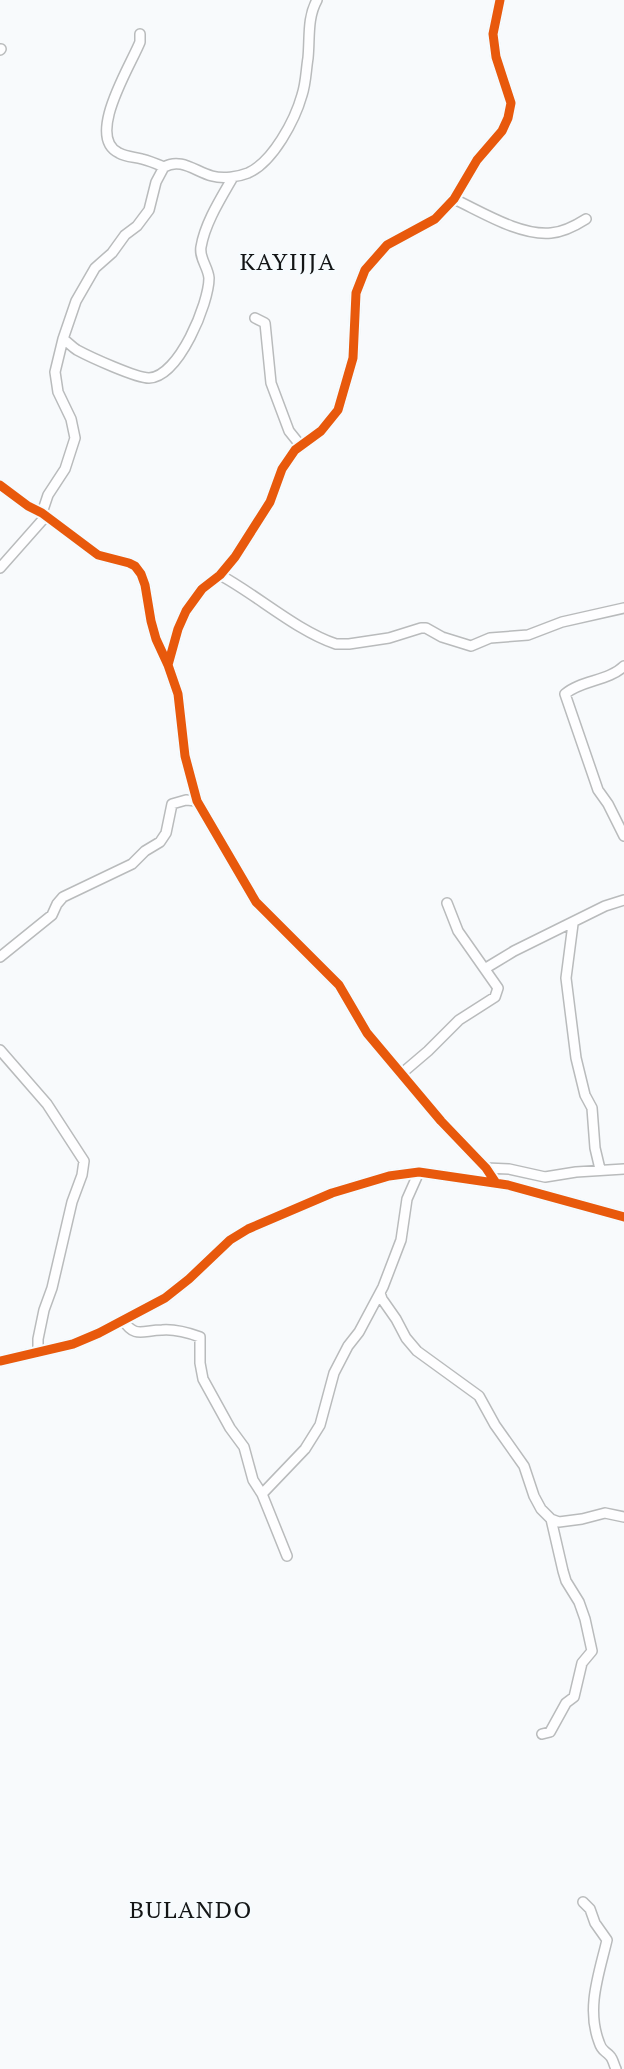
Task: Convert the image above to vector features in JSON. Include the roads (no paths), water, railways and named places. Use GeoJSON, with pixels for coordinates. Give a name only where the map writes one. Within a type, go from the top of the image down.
{"type":"FeatureCollection","features":[{"type":"Feature","properties":{"kind":"street"},"geometry":{"type":"LineString","coordinates":[[140,34],[140,42],[111,106],[106,131],[111,147],[119,153],[164,167],[176,163],[201,171],[208,176],[233,177],[249,172],[265,160],[281,141],[298,105],[305,81],[311,11],[317,0]]}},
{"type":"Feature","properties":{"kind":"street"},"geometry":{"type":"LineString","coordinates":[[168,665],[178,629],[186,611],[202,589],[220,575],[235,557],[270,502],[282,470],[295,450],[321,431],[338,410],[353,358],[356,293],[365,270],[387,245],[435,219],[454,199],[477,160],[502,131],[511,103],[496,57],[493,34],[500,0]]}},
{"type":"Feature","properties":{"kind":"street"},"geometry":{"type":"LineString","coordinates":[[0,568],[44,514],[48,495],[65,469],[75,438],[71,419],[58,392],[55,372],[76,301],[95,268],[112,253],[125,235],[137,226],[149,210],[156,182],[164,167]]}},
{"type":"Feature","properties":{"kind":"street"},"geometry":{"type":"LineString","coordinates":[[63,339],[76,349],[137,376],[156,377],[178,360],[192,334],[204,300],[209,276],[202,257],[202,244],[217,205],[233,177]]}},
{"type":"Feature","properties":{"kind":"street"},"geometry":{"type":"LineString","coordinates":[[454,199],[510,225],[534,232],[550,233],[568,229],[586,219]]}},
{"type":"Feature","properties":{"kind":"street"},"geometry":{"type":"LineString","coordinates":[[255,318],[265,322],[271,383],[289,431],[301,446]]}},
{"type":"Feature","properties":{"kind":"street"},"geometry":{"type":"LineString","coordinates":[[0,485],[28,506],[44,514],[98,555],[135,566],[141,574],[153,630],[178,694],[185,756],[196,801],[256,902],[339,985],[367,1034],[441,1121],[486,1168],[496,1183]]}},
{"type":"Feature","properties":{"kind":"street"},"geometry":{"type":"LineString","coordinates":[[220,575],[245,589],[271,608],[336,644],[389,638],[426,628],[442,637],[471,646],[490,638],[528,635],[562,622],[624,608]]}},
{"type":"Feature","properties":{"kind":"street"},"geometry":{"type":"LineString","coordinates":[[624,666],[616,672],[565,694],[598,790],[608,804],[624,836]]}},
{"type":"Feature","properties":{"kind":"street"},"geometry":{"type":"LineString","coordinates":[[0,957],[52,915],[63,897],[132,864],[145,851],[160,842],[166,833],[172,804],[186,800],[196,801]]}},
{"type":"Feature","properties":{"kind":"street"},"geometry":{"type":"LineString","coordinates":[[486,968],[514,951],[573,924],[605,906],[624,900]]}},
{"type":"Feature","properties":{"kind":"street"},"geometry":{"type":"LineString","coordinates":[[401,1074],[459,1020],[495,997],[498,988],[458,931],[447,903]]}},
{"type":"Feature","properties":{"kind":"street"},"geometry":{"type":"LineString","coordinates":[[573,924],[566,978],[576,1058],[585,1095],[592,1108],[595,1148],[600,1169]]}},
{"type":"Feature","properties":{"kind":"street"},"geometry":{"type":"LineString","coordinates":[[0,1050],[47,1104],[84,1161],[44,1310],[38,1339],[38,1352]]}},
{"type":"Feature","properties":{"kind":"street"},"geometry":{"type":"LineString","coordinates":[[486,1168],[509,1169],[545,1177],[600,1169],[624,1169]]}},
{"type":"Feature","properties":{"kind":"street"},"geometry":{"type":"LineString","coordinates":[[0,1361],[73,1344],[165,1298],[189,1279],[230,1240],[267,1220],[332,1193],[389,1176],[419,1172],[496,1183],[624,1217]]}},
{"type":"Feature","properties":{"kind":"street"},"geometry":{"type":"LineString","coordinates":[[262,1494],[305,1449],[320,1425],[334,1373],[380,1293],[401,1240],[407,1199],[419,1172]]}},
{"type":"Feature","properties":{"kind":"street"},"geometry":{"type":"LineString","coordinates":[[380,1293],[406,1338],[417,1351],[479,1396],[495,1425],[525,1466],[534,1496],[541,1509],[551,1519],[582,1520],[605,1513],[624,1517]]}},
{"type":"Feature","properties":{"kind":"street"},"geometry":{"type":"LineString","coordinates":[[123,1320],[134,1332],[162,1329],[200,1337],[200,1363],[203,1379],[230,1428],[244,1447],[253,1480],[262,1494],[286,1556]]}},
{"type":"Feature","properties":{"kind":"street"},"geometry":{"type":"LineString","coordinates":[[542,1734],[550,1732],[566,1703],[574,1697],[582,1663],[592,1651],[582,1610],[563,1571],[551,1519]]}},
{"type":"Feature","properties":{"kind":"street"},"geometry":{"type":"LineString","coordinates":[[583,1902],[591,1909],[595,1923],[607,1940],[594,1990],[594,2018],[597,2039],[602,2050],[610,2055],[616,2069]]}},
{"type":"Feature","properties":{"kind":"district","name":"KAYIJJA"},"geometry":{"type":"Point","coordinates":[288,261]}},
{"type":"Feature","properties":{"kind":"district","name":"BULANDO"},"geometry":{"type":"Point","coordinates":[191,1909]}}]}
